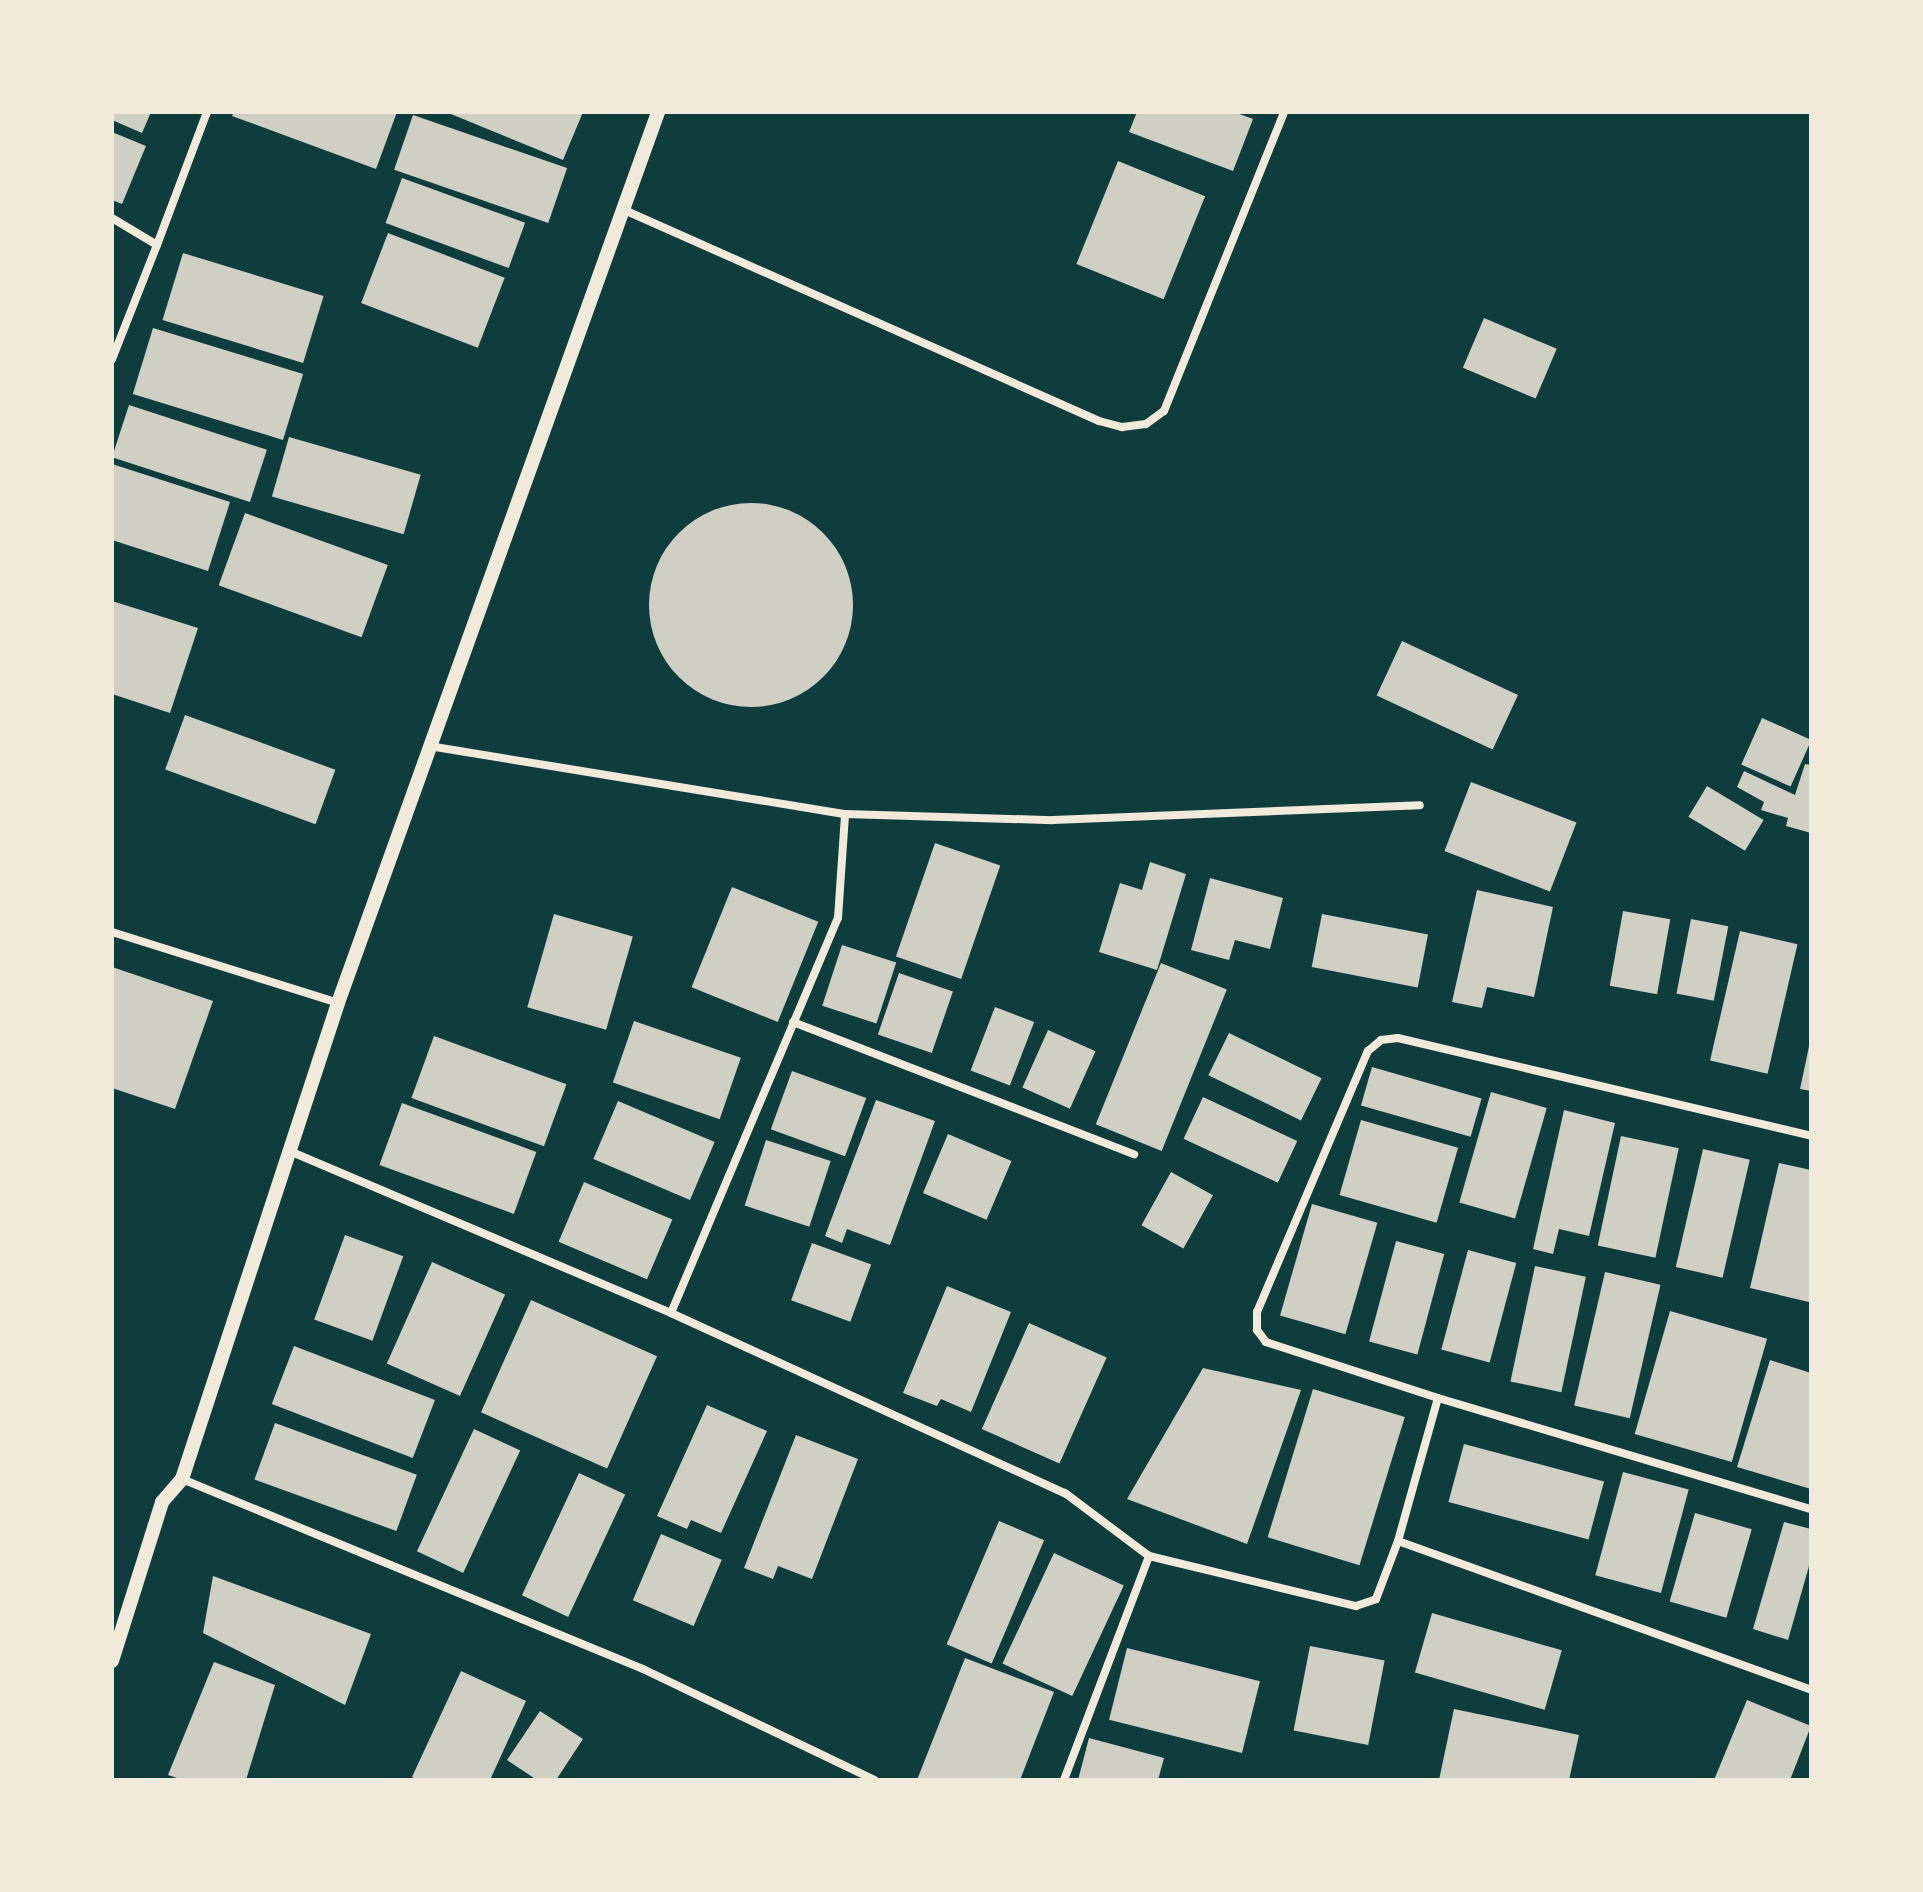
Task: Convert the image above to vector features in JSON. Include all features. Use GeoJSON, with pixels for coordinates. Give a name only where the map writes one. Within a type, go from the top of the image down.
{"type":"FeatureCollection","features":[{"type":"Feature","properties":{"kind":"street"},"geometry":{"type":"LineString","coordinates":[[112,359],[207,112]]}},
{"type":"Feature","properties":{"kind":"street"},"geometry":{"type":"LineString","coordinates":[[112,1661],[162,1502],[182,1479],[287,1150],[338,1003],[658,112]]}},
{"type":"Feature","properties":{"kind":"street"},"geometry":{"type":"LineString","coordinates":[[621,209],[1099,421],[1122,427],[1146,424],[1164,411],[1284,112]]}},
{"type":"Feature","properties":{"kind":"street"},"geometry":{"type":"LineString","coordinates":[[112,218],[157,245]]}},
{"type":"Feature","properties":{"kind":"street"},"geometry":{"type":"LineString","coordinates":[[429,746],[845,814],[1053,820],[1420,805]]}},
{"type":"Feature","properties":{"kind":"street"},"geometry":{"type":"LineString","coordinates":[[671,1313],[838,918],[845,814]]}},
{"type":"Feature","properties":{"kind":"street"},"geometry":{"type":"LineString","coordinates":[[112,932],[338,1003]]}},
{"type":"Feature","properties":{"kind":"street"},"geometry":{"type":"LineString","coordinates":[[793,1022],[1134,1154]]}},
{"type":"Feature","properties":{"kind":"street"},"geometry":{"type":"LineString","coordinates":[[1811,1136],[1398,1038],[1381,1040],[1368,1051],[1257,1312],[1257,1330],[1266,1342],[1438,1398],[1811,1509]]}},
{"type":"Feature","properties":{"kind":"street"},"geometry":{"type":"LineString","coordinates":[[287,1150],[671,1313],[1065,1493],[1149,1556],[1356,1606],[1376,1599],[1398,1541],[1438,1398]]}},
{"type":"Feature","properties":{"kind":"street"},"geometry":{"type":"LineString","coordinates":[[182,1479],[643,1669],[875,1780]]}},
{"type":"Feature","properties":{"kind":"street"},"geometry":{"type":"LineString","coordinates":[[1398,1541],[1811,1690]]}},
{"type":"Feature","properties":{"kind":"street"},"geometry":{"type":"LineString","coordinates":[[1064,1780],[1149,1556]]}},
{"type":"Feature","properties":{"kind":"building"},"geometry":{"type":"Polygon","coordinates":[[[112,112],[151,112],[142,133],[112,120],[112,112]]]}},
{"type":"Feature","properties":{"kind":"building"},"geometry":{"type":"Polygon","coordinates":[[[234,112],[397,112],[376,169],[232,116],[234,112]]]}},
{"type":"Feature","properties":{"kind":"building"},"geometry":{"type":"Polygon","coordinates":[[[446,112],[583,112],[563,160],[446,112]]]}},
{"type":"Feature","properties":{"kind":"building"},"geometry":{"type":"Polygon","coordinates":[[[1137,112],[1234,112],[1253,119],[1233,171],[1129,132],[1137,112]]]}},
{"type":"Feature","properties":{"kind":"building"},"geometry":{"type":"Polygon","coordinates":[[[413,115],[567,168],[548,223],[394,170],[413,115]]]}},
{"type":"Feature","properties":{"kind":"building"},"geometry":{"type":"Polygon","coordinates":[[[112,132],[146,146],[122,204],[112,200],[112,132]]]}},
{"type":"Feature","properties":{"kind":"building"},"geometry":{"type":"Polygon","coordinates":[[[1118,161],[1205,196],[1164,299],[1076,264],[1118,161]]]}},
{"type":"Feature","properties":{"kind":"building"},"geometry":{"type":"Polygon","coordinates":[[[402,178],[525,223],[509,268],[386,223],[402,178]]]}},
{"type":"Feature","properties":{"kind":"building"},"geometry":{"type":"Polygon","coordinates":[[[388,233],[505,278],[478,348],[361,303],[388,233]]]}},
{"type":"Feature","properties":{"kind":"building"},"geometry":{"type":"Polygon","coordinates":[[[183,253],[324,296],[303,363],[163,320],[183,253]]]}},
{"type":"Feature","properties":{"kind":"building"},"geometry":{"type":"Polygon","coordinates":[[[1484,318],[1557,349],[1536,399],[1463,368],[1484,318]]]}},
{"type":"Feature","properties":{"kind":"building"},"geometry":{"type":"Polygon","coordinates":[[[153,328],[303,374],[283,440],[133,394],[153,328]]]}},
{"type":"Feature","properties":{"kind":"building"},"geometry":{"type":"Polygon","coordinates":[[[129,405],[267,450],[250,502],[112,457],[129,405]]]}},
{"type":"Feature","properties":{"kind":"building"},"geometry":{"type":"Polygon","coordinates":[[[289,437],[421,475],[404,534],[272,497],[289,437]]]}},
{"type":"Feature","properties":{"kind":"building"},"geometry":{"type":"Polygon","coordinates":[[[112,464],[230,502],[208,571],[112,540],[112,464]]]}},
{"type":"Feature","properties":{"kind":"building"},"geometry":{"type":"Polygon","coordinates":[[[751,503],[790,511],[808,520],[823,533],[836,548],[845,566],[853,605],[845,644],[836,662],[823,677],[808,690],[790,699],[751,707],[712,699],[694,690],[679,677],[666,662],[657,644],[649,605],[657,566],[666,548],[679,533],[694,520],[712,511],[751,503]]]}},
{"type":"Feature","properties":{"kind":"building"},"geometry":{"type":"Polygon","coordinates":[[[245,513],[388,565],[361,637],[219,585],[245,513]]]}},
{"type":"Feature","properties":{"kind":"building"},"geometry":{"type":"Polygon","coordinates":[[[112,601],[198,628],[170,713],[112,694],[112,601]]]}},
{"type":"Feature","properties":{"kind":"building"},"geometry":{"type":"Polygon","coordinates":[[[1402,641],[1518,695],[1493,749],[1377,695],[1402,641]]]}},
{"type":"Feature","properties":{"kind":"building"},"geometry":{"type":"Polygon","coordinates":[[[185,715],[335,770],[316,824],[165,770],[185,715]]]}},
{"type":"Feature","properties":{"kind":"building"},"geometry":{"type":"Polygon","coordinates":[[[1762,718],[1811,740],[1791,787],[1741,765],[1762,718]]]}},
{"type":"Feature","properties":{"kind":"building"},"geometry":{"type":"Polygon","coordinates":[[[1805,764],[1811,765],[1811,833],[1786,826],[1788,818],[1761,810],[1764,802],[1737,787],[1744,771],[1795,795],[1805,764]]]}},
{"type":"Feature","properties":{"kind":"building"},"geometry":{"type":"Polygon","coordinates":[[[1471,782],[1576,822],[1550,892],[1444,851],[1471,782]]]}},
{"type":"Feature","properties":{"kind":"building"},"geometry":{"type":"Polygon","coordinates":[[[1707,786],[1764,820],[1745,851],[1688,817],[1707,786]]]}},
{"type":"Feature","properties":{"kind":"building"},"geometry":{"type":"Polygon","coordinates":[[[935,843],[1000,865],[961,979],[896,956],[935,843]]]}},
{"type":"Feature","properties":{"kind":"building"},"geometry":{"type":"Polygon","coordinates":[[[1150,862],[1186,874],[1157,970],[1099,952],[1120,883],[1142,890],[1150,862]]]}},
{"type":"Feature","properties":{"kind":"building"},"geometry":{"type":"Polygon","coordinates":[[[1210,878],[1283,898],[1270,949],[1235,940],[1229,960],[1191,950],[1210,878]]]}},
{"type":"Feature","properties":{"kind":"building"},"geometry":{"type":"Polygon","coordinates":[[[732,887],[818,922],[778,1022],[692,987],[732,887]]]}},
{"type":"Feature","properties":{"kind":"building"},"geometry":{"type":"Polygon","coordinates":[[[1477,890],[1553,907],[1534,997],[1487,987],[1482,1008],[1452,1002],[1477,890]]]}},
{"type":"Feature","properties":{"kind":"building"},"geometry":{"type":"Polygon","coordinates":[[[1623,911],[1670,919],[1657,994],[1610,986],[1623,911]]]}},
{"type":"Feature","properties":{"kind":"building"},"geometry":{"type":"Polygon","coordinates":[[[554,914],[633,937],[606,1030],[527,1007],[554,914]]]}},
{"type":"Feature","properties":{"kind":"building"},"geometry":{"type":"Polygon","coordinates":[[[1322,914],[1428,935],[1418,988],[1312,967],[1322,914]]]}},
{"type":"Feature","properties":{"kind":"building"},"geometry":{"type":"Polygon","coordinates":[[[1691,919],[1728,926],[1714,1001],[1676,994],[1691,919]]]}},
{"type":"Feature","properties":{"kind":"building"},"geometry":{"type":"Polygon","coordinates":[[[1740,931],[1797,944],[1768,1074],[1710,1061],[1740,931]]]}},
{"type":"Feature","properties":{"kind":"building"},"geometry":{"type":"Polygon","coordinates":[[[842,945],[896,963],[876,1023],[822,1006],[842,945]]]}},
{"type":"Feature","properties":{"kind":"building"},"geometry":{"type":"Polygon","coordinates":[[[1161,963],[1227,990],[1162,1151],[1096,1124],[1161,963]]]}},
{"type":"Feature","properties":{"kind":"building"},"geometry":{"type":"Polygon","coordinates":[[[112,967],[213,1001],[175,1109],[112,1088],[112,967]]]}},
{"type":"Feature","properties":{"kind":"building"},"geometry":{"type":"Polygon","coordinates":[[[899,973],[953,992],[932,1053],[878,1034],[899,973]]]}},
{"type":"Feature","properties":{"kind":"building"},"geometry":{"type":"Polygon","coordinates":[[[995,1007],[1034,1022],[1010,1086],[971,1070],[995,1007]]]}},
{"type":"Feature","properties":{"kind":"building"},"geometry":{"type":"Polygon","coordinates":[[[634,1021],[741,1058],[720,1119],[613,1082],[634,1021]]]}},
{"type":"Feature","properties":{"kind":"building"},"geometry":{"type":"Polygon","coordinates":[[[1048,1030],[1096,1051],[1070,1109],[1022,1088],[1048,1030]]]}},
{"type":"Feature","properties":{"kind":"building"},"geometry":{"type":"Polygon","coordinates":[[[1229,1033],[1322,1078],[1301,1120],[1208,1075],[1229,1033]]]}},
{"type":"Feature","properties":{"kind":"building"},"geometry":{"type":"Polygon","coordinates":[[[434,1036],[566,1084],[544,1146],[411,1098],[434,1036]]]}},
{"type":"Feature","properties":{"kind":"building"},"geometry":{"type":"Polygon","coordinates":[[[1811,1037],[1811,1091],[1800,1089],[1811,1037]]]}},
{"type":"Feature","properties":{"kind":"building"},"geometry":{"type":"Polygon","coordinates":[[[1372,1067],[1482,1098],[1471,1137],[1361,1105],[1372,1067]]]}},
{"type":"Feature","properties":{"kind":"building"},"geometry":{"type":"Polygon","coordinates":[[[792,1071],[866,1098],[845,1156],[771,1129],[792,1071]]]}},
{"type":"Feature","properties":{"kind":"building"},"geometry":{"type":"Polygon","coordinates":[[[1491,1092],[1547,1108],[1515,1219],[1459,1203],[1491,1092]]]}},
{"type":"Feature","properties":{"kind":"building"},"geometry":{"type":"Polygon","coordinates":[[[1203,1097],[1297,1141],[1278,1183],[1184,1139],[1203,1097]]]}},
{"type":"Feature","properties":{"kind":"building"},"geometry":{"type":"Polygon","coordinates":[[[876,1100],[935,1121],[890,1245],[847,1229],[842,1243],[825,1236],[876,1100]]]}},
{"type":"Feature","properties":{"kind":"building"},"geometry":{"type":"Polygon","coordinates":[[[618,1101],[715,1142],[690,1200],[593,1159],[618,1101]]]}},
{"type":"Feature","properties":{"kind":"building"},"geometry":{"type":"Polygon","coordinates":[[[402,1103],[536,1152],[514,1214],[379,1165],[402,1103]]]}},
{"type":"Feature","properties":{"kind":"building"},"geometry":{"type":"Polygon","coordinates":[[[1564,1110],[1615,1123],[1589,1236],[1559,1229],[1553,1254],[1533,1249],[1564,1110]]]}},
{"type":"Feature","properties":{"kind":"building"},"geometry":{"type":"Polygon","coordinates":[[[1361,1120],[1458,1148],[1437,1223],[1340,1195],[1361,1120]]]}},
{"type":"Feature","properties":{"kind":"building"},"geometry":{"type":"Polygon","coordinates":[[[948,1134],[1012,1161],[987,1220],[923,1193],[948,1134]]]}},
{"type":"Feature","properties":{"kind":"building"},"geometry":{"type":"Polygon","coordinates":[[[1621,1136],[1679,1148],[1655,1258],[1598,1246],[1621,1136]]]}},
{"type":"Feature","properties":{"kind":"building"},"geometry":{"type":"Polygon","coordinates":[[[766,1140],[831,1161],[809,1227],[745,1206],[766,1140]]]}},
{"type":"Feature","properties":{"kind":"building"},"geometry":{"type":"Polygon","coordinates":[[[1703,1149],[1750,1160],[1723,1278],[1676,1267],[1703,1149]]]}},
{"type":"Feature","properties":{"kind":"building"},"geometry":{"type":"Polygon","coordinates":[[[1779,1163],[1811,1170],[1809,1302],[1750,1288],[1779,1163]]]}},
{"type":"Feature","properties":{"kind":"building"},"geometry":{"type":"Polygon","coordinates":[[[1171,1172],[1213,1195],[1183,1249],[1141,1225],[1171,1172]]]}},
{"type":"Feature","properties":{"kind":"building"},"geometry":{"type":"Polygon","coordinates":[[[584,1182],[672,1220],[647,1279],[559,1242],[584,1182]]]}},
{"type":"Feature","properties":{"kind":"building"},"geometry":{"type":"Polygon","coordinates":[[[1312,1204],[1377,1223],[1345,1334],[1280,1316],[1312,1204]]]}},
{"type":"Feature","properties":{"kind":"building"},"geometry":{"type":"Polygon","coordinates":[[[345,1235],[403,1256],[372,1341],[314,1320],[345,1235]]]}},
{"type":"Feature","properties":{"kind":"building"},"geometry":{"type":"Polygon","coordinates":[[[1396,1241],[1444,1254],[1417,1354],[1369,1341],[1396,1241]]]}},
{"type":"Feature","properties":{"kind":"building"},"geometry":{"type":"Polygon","coordinates":[[[812,1243],[871,1265],[850,1322],[791,1300],[812,1243]]]}},
{"type":"Feature","properties":{"kind":"building"},"geometry":{"type":"Polygon","coordinates":[[[1468,1250],[1516,1263],[1490,1362],[1441,1349],[1468,1250]]]}},
{"type":"Feature","properties":{"kind":"building"},"geometry":{"type":"Polygon","coordinates":[[[432,1262],[505,1295],[460,1396],[387,1363],[432,1262]]]}},
{"type":"Feature","properties":{"kind":"building"},"geometry":{"type":"Polygon","coordinates":[[[1535,1266],[1586,1277],[1561,1392],[1510,1381],[1535,1266]]]}},
{"type":"Feature","properties":{"kind":"building"},"geometry":{"type":"Polygon","coordinates":[[[1605,1272],[1661,1285],[1630,1418],[1574,1405],[1605,1272]]]}},
{"type":"Feature","properties":{"kind":"building"},"geometry":{"type":"Polygon","coordinates":[[[947,1286],[1011,1312],[971,1412],[941,1399],[937,1406],[903,1393],[947,1286]]]}},
{"type":"Feature","properties":{"kind":"building"},"geometry":{"type":"Polygon","coordinates":[[[531,1300],[657,1356],[607,1468],[481,1412],[531,1300]]]}},
{"type":"Feature","properties":{"kind":"building"},"geometry":{"type":"Polygon","coordinates":[[[1670,1311],[1767,1339],[1732,1462],[1635,1434],[1670,1311]]]}},
{"type":"Feature","properties":{"kind":"building"},"geometry":{"type":"Polygon","coordinates":[[[1029,1323],[1107,1358],[1059,1464],[982,1429],[1029,1323]]]}},
{"type":"Feature","properties":{"kind":"building"},"geometry":{"type":"Polygon","coordinates":[[[294,1346],[435,1400],[413,1458],[272,1404],[294,1346]]]}},
{"type":"Feature","properties":{"kind":"building"},"geometry":{"type":"Polygon","coordinates":[[[1770,1360],[1811,1373],[1811,1489],[1737,1467],[1770,1360]]]}},
{"type":"Feature","properties":{"kind":"building"},"geometry":{"type":"Polygon","coordinates":[[[1203,1368],[1301,1390],[1247,1544],[1127,1499],[1203,1368]]]}},
{"type":"Feature","properties":{"kind":"building"},"geometry":{"type":"Polygon","coordinates":[[[1313,1389],[1405,1417],[1359,1565],[1268,1537],[1313,1389]]]}},
{"type":"Feature","properties":{"kind":"building"},"geometry":{"type":"Polygon","coordinates":[[[707,1405],[767,1431],[721,1533],[691,1520],[687,1529],[657,1516],[707,1405]]]}},
{"type":"Feature","properties":{"kind":"building"},"geometry":{"type":"Polygon","coordinates":[[[275,1423],[417,1475],[396,1531],[254,1479],[275,1423]]]}},
{"type":"Feature","properties":{"kind":"building"},"geometry":{"type":"Polygon","coordinates":[[[474,1429],[520,1451],[463,1573],[417,1551],[474,1429]]]}},
{"type":"Feature","properties":{"kind":"building"},"geometry":{"type":"Polygon","coordinates":[[[796,1435],[858,1459],[812,1579],[778,1566],[773,1579],[744,1568],[796,1435]]]}},
{"type":"Feature","properties":{"kind":"building"},"geometry":{"type":"Polygon","coordinates":[[[1464,1444],[1604,1482],[1589,1539],[1448,1502],[1464,1444]]]}},
{"type":"Feature","properties":{"kind":"building"},"geometry":{"type":"Polygon","coordinates":[[[1623,1472],[1689,1490],[1661,1593],[1595,1575],[1623,1472]]]}},
{"type":"Feature","properties":{"kind":"building"},"geometry":{"type":"Polygon","coordinates":[[[579,1473],[625,1495],[568,1617],[522,1595],[579,1473]]]}},
{"type":"Feature","properties":{"kind":"building"},"geometry":{"type":"Polygon","coordinates":[[[1695,1513],[1752,1529],[1726,1618],[1670,1601],[1695,1513]]]}},
{"type":"Feature","properties":{"kind":"building"},"geometry":{"type":"Polygon","coordinates":[[[999,1521],[1044,1540],[992,1663],[947,1644],[999,1521]]]}},
{"type":"Feature","properties":{"kind":"building"},"geometry":{"type":"Polygon","coordinates":[[[1784,1522],[1811,1529],[1811,1559],[1788,1640],[1753,1629],[1784,1522]]]}},
{"type":"Feature","properties":{"kind":"building"},"geometry":{"type":"Polygon","coordinates":[[[661,1534],[722,1560],[694,1626],[633,1600],[661,1534]]]}},
{"type":"Feature","properties":{"kind":"building"},"geometry":{"type":"Polygon","coordinates":[[[1054,1553],[1124,1586],[1072,1696],[1002,1664],[1054,1553]]]}},
{"type":"Feature","properties":{"kind":"building"},"geometry":{"type":"Polygon","coordinates":[[[213,1576],[371,1634],[345,1705],[203,1633],[213,1576]]]}},
{"type":"Feature","properties":{"kind":"building"},"geometry":{"type":"Polygon","coordinates":[[[1432,1613],[1562,1650],[1545,1710],[1415,1673],[1432,1613]]]}},
{"type":"Feature","properties":{"kind":"building"},"geometry":{"type":"Polygon","coordinates":[[[1310,1646],[1385,1661],[1368,1745],[1294,1730],[1310,1646]]]}},
{"type":"Feature","properties":{"kind":"building"},"geometry":{"type":"Polygon","coordinates":[[[1127,1648],[1260,1681],[1242,1753],[1109,1720],[1127,1648]]]}},
{"type":"Feature","properties":{"kind":"building"},"geometry":{"type":"Polygon","coordinates":[[[965,1658],[1054,1692],[1020,1780],[917,1780],[965,1658]]]}},
{"type":"Feature","properties":{"kind":"building"},"geometry":{"type":"Polygon","coordinates":[[[214,1662],[275,1685],[246,1780],[183,1780],[168,1775],[214,1662]]]}},
{"type":"Feature","properties":{"kind":"building"},"geometry":{"type":"Polygon","coordinates":[[[461,1671],[526,1701],[490,1780],[418,1780],[412,1777],[461,1671]]]}},
{"type":"Feature","properties":{"kind":"building"},"geometry":{"type":"Polygon","coordinates":[[[1747,1700],[1811,1726],[1790,1780],[1714,1780],[1747,1700]]]}},
{"type":"Feature","properties":{"kind":"building"},"geometry":{"type":"Polygon","coordinates":[[[1454,1709],[1579,1735],[1569,1780],[1439,1780],[1454,1709]]]}},
{"type":"Feature","properties":{"kind":"building"},"geometry":{"type":"Polygon","coordinates":[[[540,1711],[583,1739],[556,1780],[537,1780],[507,1760],[540,1711]]]}},
{"type":"Feature","properties":{"kind":"building"},"geometry":{"type":"Polygon","coordinates":[[[1089,1738],[1164,1758],[1158,1780],[1078,1780],[1089,1738]]]}}]}
